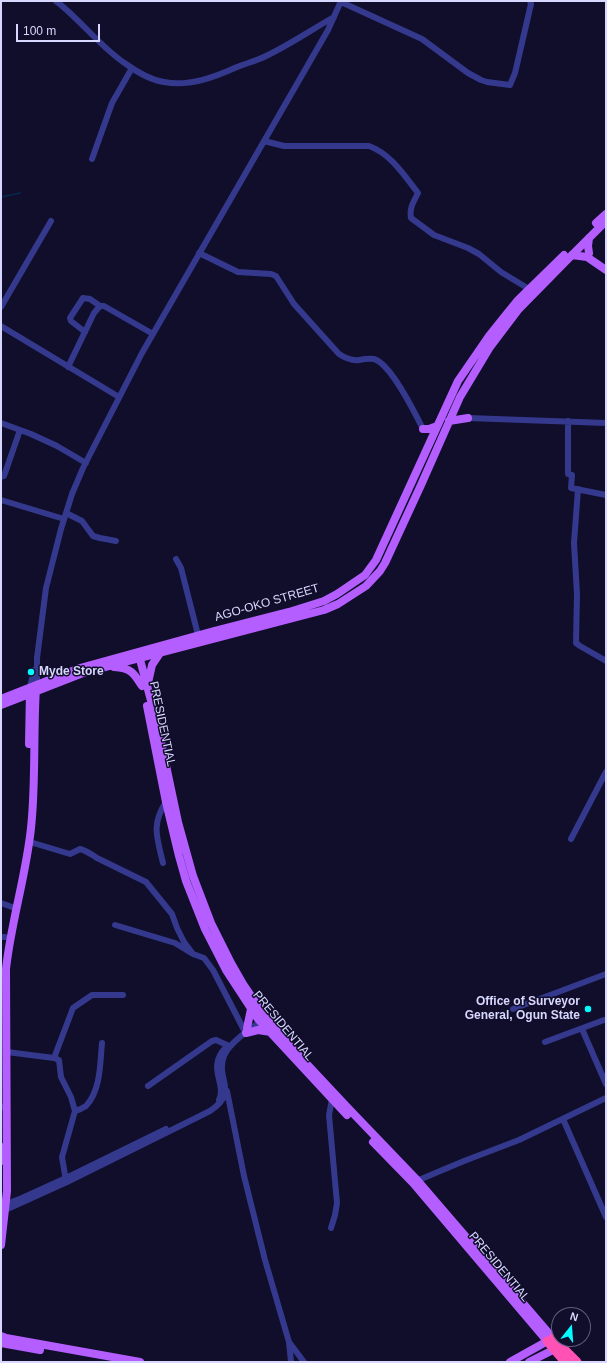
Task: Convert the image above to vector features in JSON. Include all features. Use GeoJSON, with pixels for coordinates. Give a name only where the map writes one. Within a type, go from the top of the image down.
{"type":"FeatureCollection","features":[{"type":"Feature","properties":{"kind":"highway"},"geometry":{"type":"LineString","coordinates":[[550,1340],[577,1362]]}},
{"type":"Feature","properties":{"kind":"highway"},"geometry":{"type":"LineString","coordinates":[[558,1348],[565,1362]]}},
{"type":"Feature","properties":{"kind":"main road"},"geometry":{"type":"LineString","coordinates":[[1,705],[33,689],[107,667],[136,656],[160,653],[287,621],[324,610],[338,604],[366,586],[385,563],[449,421],[456,405],[458,381],[489,336],[518,300],[606,214]]}},
{"type":"Feature","properties":{"kind":"main road"},"geometry":{"type":"LineString","coordinates":[[456,395],[466,385],[501,332],[518,310],[606,221]]}},
{"type":"Feature","properties":{"kind":"main road"},"geometry":{"type":"LineString","coordinates":[[589,238],[589,253]]}},
{"type":"Feature","properties":{"kind":"main road"},"geometry":{"type":"LineString","coordinates":[[579,248],[606,264]]}},
{"type":"Feature","properties":{"kind":"main road"},"geometry":{"type":"LineString","coordinates":[[572,254],[587,257],[606,270]]}},
{"type":"Feature","properties":{"kind":"main road","name":"AGO-OKO STREET"},"geometry":{"type":"LineString","coordinates":[[1,699],[33,689],[80,668],[136,656],[198,635],[289,612],[337,594],[365,575],[376,560],[437,426],[456,395]]}},
{"type":"Feature","properties":{"kind":"main road"},"geometry":{"type":"LineString","coordinates":[[456,405],[461,414],[468,418]]}},
{"type":"Feature","properties":{"kind":"main road"},"geometry":{"type":"LineString","coordinates":[[449,421],[468,418]]}},
{"type":"Feature","properties":{"kind":"main road"},"geometry":{"type":"LineString","coordinates":[[423,429],[430,429],[437,426]]}},
{"type":"Feature","properties":{"kind":"main road"},"geometry":{"type":"LineString","coordinates":[[423,429],[431,440]]}},
{"type":"Feature","properties":{"kind":"main road"},"geometry":{"type":"LineString","coordinates":[[145,686],[152,665],[160,653]]}},
{"type":"Feature","properties":{"kind":"main road","name":"PRESIDENTIAL"},"geometry":{"type":"LineString","coordinates":[[136,656],[145,686],[166,802],[186,881],[205,929],[226,970],[251,1008],[263,1018],[271,1032],[332,1099],[415,1182]]}},
{"type":"Feature","properties":{"kind":"main road"},"geometry":{"type":"LineString","coordinates":[[107,667],[129,670],[134,673],[145,686],[178,822],[199,894],[231,964],[263,1018],[415,1182],[550,1340],[510,1362]]}},
{"type":"Feature","properties":{"kind":"main road"},"geometry":{"type":"LineString","coordinates":[[1,1245],[7,1052],[6,970],[30,842],[32,815],[33,689]]}},
{"type":"Feature","properties":{"kind":"main road"},"geometry":{"type":"LineString","coordinates":[[1,1161],[3,937],[12,907],[22,861],[26,829],[33,689]]}},
{"type":"Feature","properties":{"kind":"main road"},"geometry":{"type":"LineString","coordinates":[[251,1008],[246,1031],[258,1030],[271,1032]]}},
{"type":"Feature","properties":{"kind":"main road"},"geometry":{"type":"LineString","coordinates":[[1,1336],[140,1362]]}},
{"type":"Feature","properties":{"kind":"main road"},"geometry":{"type":"LineString","coordinates":[[1,1343],[107,1362]]}},
{"type":"Feature","properties":{"kind":"main road"},"geometry":{"type":"LineString","coordinates":[[529,1362],[558,1348]]}},
{"type":"Feature","properties":{"kind":"street"},"geometry":{"type":"LineString","coordinates":[[56,1],[124,63],[139,73],[163,82],[178,83],[214,77],[264,57],[334,17]]}},
{"type":"Feature","properties":{"kind":"street"},"geometry":{"type":"LineString","coordinates":[[33,689],[46,588],[72,494],[119,397],[153,334],[271,130],[341,2],[422,39],[468,73],[481,80],[510,85],[515,73],[526,27],[531,4],[530,1]]}},
{"type":"Feature","properties":{"kind":"street"},"geometry":{"type":"LineString","coordinates":[[92,159],[112,103],[132,68]]}},
{"type":"Feature","properties":{"kind":"street"},"geometry":{"type":"LineString","coordinates":[[264,141],[284,146],[369,146],[377,148],[399,168],[418,193],[411,208],[411,218],[434,235],[468,248],[479,254],[501,272],[529,289]]}},
{"type":"Feature","properties":{"kind":"street"},"geometry":{"type":"LineString","coordinates":[[1,307],[51,221]]}},
{"type":"Feature","properties":{"kind":"street"},"geometry":{"type":"LineString","coordinates":[[199,253],[238,272],[271,274],[276,276],[294,304],[339,354],[354,360],[368,358],[375,359],[385,365],[406,398],[423,429]]}},
{"type":"Feature","properties":{"kind":"street"},"geometry":{"type":"LineString","coordinates":[[85,332],[71,321],[70,318],[83,298],[90,299],[100,306],[104,306],[153,334]]}},
{"type":"Feature","properties":{"kind":"street"},"geometry":{"type":"LineString","coordinates":[[68,367],[94,313],[100,306]]}},
{"type":"Feature","properties":{"kind":"street"},"geometry":{"type":"LineString","coordinates":[[1,326],[119,397]]}},
{"type":"Feature","properties":{"kind":"street"},"geometry":{"type":"LineString","coordinates":[[468,418],[606,423]]}},
{"type":"Feature","properties":{"kind":"street"},"geometry":{"type":"LineString","coordinates":[[568,421],[568,474],[572,476],[571,488],[606,495]]}},
{"type":"Feature","properties":{"kind":"street"},"geometry":{"type":"LineString","coordinates":[[1,423],[57,446],[86,463]]}},
{"type":"Feature","properties":{"kind":"street"},"geometry":{"type":"LineString","coordinates":[[1,477],[4,476],[20,430]]}},
{"type":"Feature","properties":{"kind":"street"},"geometry":{"type":"LineString","coordinates":[[578,489],[574,543],[577,594],[576,642],[580,646],[606,661]]}},
{"type":"Feature","properties":{"kind":"street"},"geometry":{"type":"LineString","coordinates":[[1,500],[82,521],[93,536],[116,541]]}},
{"type":"Feature","properties":{"kind":"street"},"geometry":{"type":"LineString","coordinates":[[176,559],[181,568],[198,635]]}},
{"type":"Feature","properties":{"kind":"street"},"geometry":{"type":"LineString","coordinates":[[571,838],[606,772]]}},
{"type":"Feature","properties":{"kind":"street"},"geometry":{"type":"LineString","coordinates":[[163,862],[156,827],[158,815],[166,802]]}},
{"type":"Feature","properties":{"kind":"street"},"geometry":{"type":"LineString","coordinates":[[30,842],[70,854],[80,849],[83,850],[96,858],[146,882],[172,914],[184,942],[193,954]]}},
{"type":"Feature","properties":{"kind":"street"},"geometry":{"type":"LineString","coordinates":[[1,903],[12,907]]}},
{"type":"Feature","properties":{"kind":"street"},"geometry":{"type":"LineString","coordinates":[[115,925],[175,943],[193,954],[204,958],[246,1031]]}},
{"type":"Feature","properties":{"kind":"street"},"geometry":{"type":"LineString","coordinates":[[513,1009],[606,974]]}},
{"type":"Feature","properties":{"kind":"street"},"geometry":{"type":"LineString","coordinates":[[54,1058],[73,1008],[92,996],[123,995]]}},
{"type":"Feature","properties":{"kind":"street"},"geometry":{"type":"LineString","coordinates":[[66,1180],[216,1104],[220,1098],[221,1092],[218,1080],[217,1062],[220,1053],[227,1045],[263,1018]]}},
{"type":"Feature","properties":{"kind":"street"},"geometry":{"type":"LineString","coordinates":[[545,1042],[604,1020]]}},
{"type":"Feature","properties":{"kind":"street"},"geometry":{"type":"LineString","coordinates":[[582,1029],[606,1084]]}},
{"type":"Feature","properties":{"kind":"street"},"geometry":{"type":"LineString","coordinates":[[246,1031],[224,1054],[222,1067],[246,1184],[265,1260],[289,1342],[291,1362]]}},
{"type":"Feature","properties":{"kind":"street"},"geometry":{"type":"LineString","coordinates":[[148,1086],[212,1041],[216,1040],[227,1045]]}},
{"type":"Feature","properties":{"kind":"street"},"geometry":{"type":"LineString","coordinates":[[75,1111],[85,1107],[92,1099],[96,1089],[102,1043]]}},
{"type":"Feature","properties":{"kind":"street"},"geometry":{"type":"LineString","coordinates":[[7,1052],[54,1058],[59,1060],[61,1077],[71,1097],[75,1111],[62,1157],[66,1180]]}},
{"type":"Feature","properties":{"kind":"street"},"geometry":{"type":"LineString","coordinates":[[3,1208],[210,1112],[223,1100],[226,1093],[226,1088]]}},
{"type":"Feature","properties":{"kind":"street"},"geometry":{"type":"LineString","coordinates":[[415,1182],[519,1140],[606,1098]]}},
{"type":"Feature","properties":{"kind":"street"},"geometry":{"type":"LineString","coordinates":[[331,1228],[337,1203],[329,1115],[332,1099]]}},
{"type":"Feature","properties":{"kind":"street"},"geometry":{"type":"LineString","coordinates":[[563,1119],[606,1217]]}},
{"type":"Feature","properties":{"kind":"street"},"geometry":{"type":"LineString","coordinates":[[289,1342],[304,1362]]}},
{"type":"Feature","properties":{"kind":"waterway"},"geometry":{"type":"LineString","coordinates":[[1,197],[20,193]]}},
{"type":"Feature","properties":{"kind":"place","name":"Myde Store"},"geometry":{"type":"Point","coordinates":[31,672]}},
{"type":"Feature","properties":{"kind":"place","name":"Office of Surveyor General, Ogun State"},"geometry":{"type":"Point","coordinates":[588,1009]}}]}
